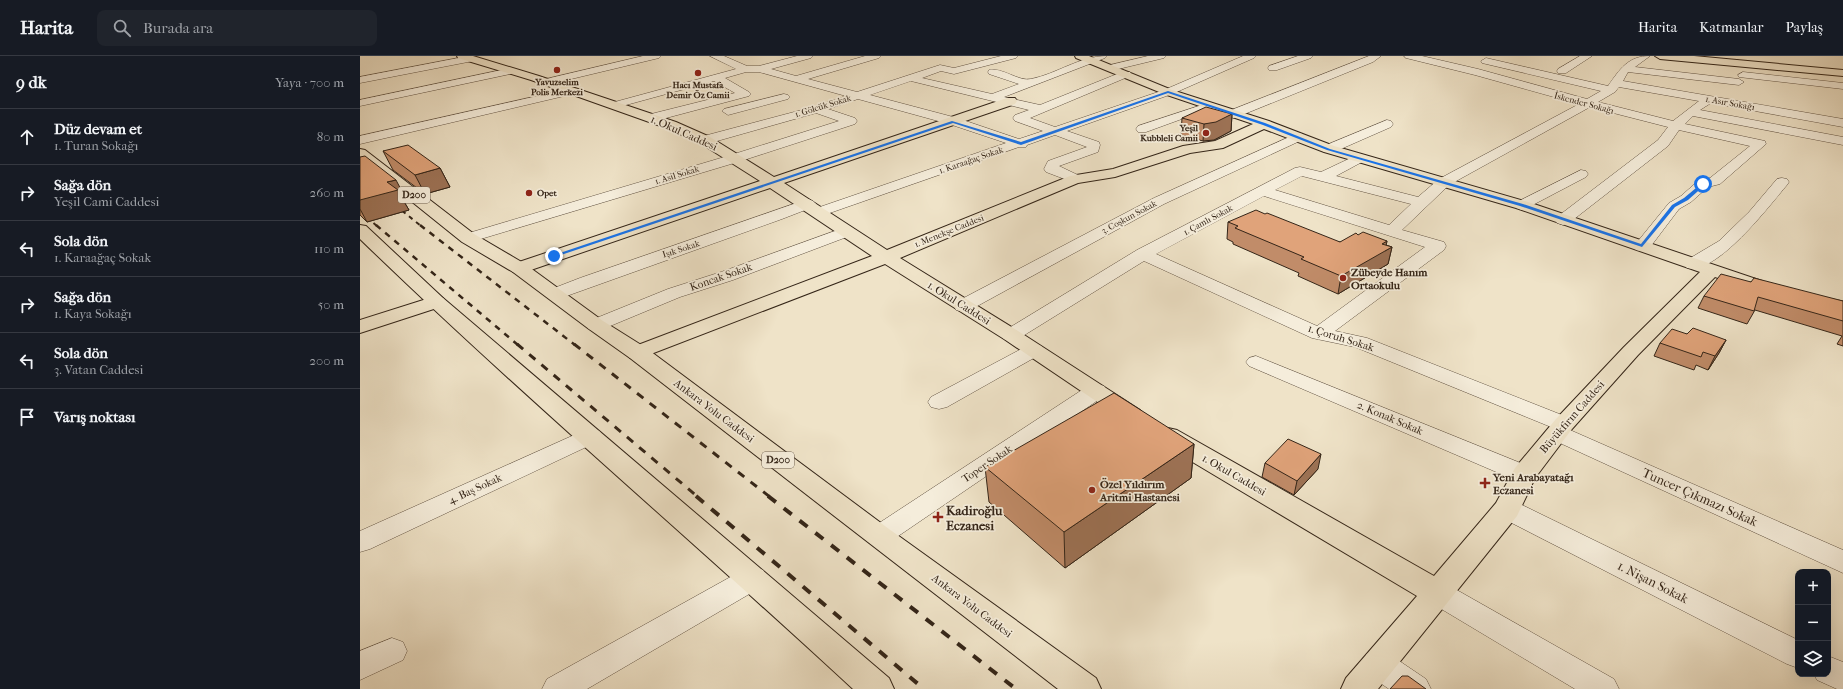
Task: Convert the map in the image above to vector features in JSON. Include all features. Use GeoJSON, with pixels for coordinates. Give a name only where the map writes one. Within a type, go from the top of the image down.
{"type":"FeatureCollection","features":[{"type":"Feature","properties":{"kind":"main road"},"geometry":{"type":"LineString","coordinates":[[1660,56],[1711,58],[1765,66],[1843,73]]}},
{"type":"Feature","properties":{"kind":"main road"},"geometry":{"type":"LineString","coordinates":[[1765,66],[1776,56]]}},
{"type":"Feature","properties":{"kind":"main road","name":"1. Okul Caddesi"},"geometry":{"type":"LineString","coordinates":[[467,57],[559,86],[651,118],[679,123],[814,208],[846,232],[1011,335],[1143,421],[1438,593]]}},
{"type":"Feature","properties":{"kind":"main road"},"geometry":{"type":"LineString","coordinates":[[1084,58],[1168,92],[1264,124],[1357,159],[1444,182],[1522,205],[1775,291]]}},
{"type":"Feature","properties":{"kind":"main road"},"geometry":{"type":"LineString","coordinates":[[519,268],[1011,101]]}},
{"type":"Feature","properties":{"kind":"main road","name":"1. Menekşe Caddesi"},"geometry":{"type":"LineString","coordinates":[[638,353],[886,257],[1075,179],[1115,174],[1188,149],[1218,145],[1264,124]]}},
{"type":"Feature","properties":{"kind":"main road","name":"Ankara Yolu Caddesi"},"geometry":{"type":"LineString","coordinates":[[360,153],[468,238],[519,268],[596,325],[638,353],[1084,689]]}},
{"type":"Feature","properties":{"kind":"main road"},"geometry":{"type":"LineString","coordinates":[[360,230],[436,302],[753,578],[877,689]]}},
{"type":"Feature","properties":{"kind":"main road","name":"Büyükfırın Caddesi"},"geometry":{"type":"LineString","coordinates":[[1358,689],[1507,509],[1524,474],[1560,428],[1631,351],[1703,267]]}},
{"type":"Feature","properties":{"kind":"main road"},"geometry":{"type":"LineString","coordinates":[[360,327],[436,302]]}},
{"type":"Feature","properties":{"kind":"street"},"geometry":{"type":"LineString","coordinates":[[360,140],[559,86],[656,56]]}},
{"type":"Feature","properties":{"kind":"street"},"geometry":{"type":"LineString","coordinates":[[717,56],[730,62],[745,63],[759,69],[953,121],[1021,144]]}},
{"type":"Feature","properties":{"kind":"street"},"geometry":{"type":"LineString","coordinates":[[759,69],[808,56]]}},
{"type":"Feature","properties":{"kind":"street"},"geometry":{"type":"LineString","coordinates":[[796,79],[876,56]]}},
{"type":"Feature","properties":{"kind":"street","name":"1. Gölcük Sokak"},"geometry":{"type":"LineString","coordinates":[[705,140],[817,109],[940,68],[954,71],[1013,56]]}},
{"type":"Feature","properties":{"kind":"street"},"geometry":{"type":"LineString","coordinates":[[994,97],[1031,84],[1084,58],[1102,56]]}},
{"type":"Feature","properties":{"kind":"street"},"geometry":{"type":"LineString","coordinates":[[1110,68],[1161,56]]}},
{"type":"Feature","properties":{"kind":"street","name":"1. Karaağaç Sokak"},"geometry":{"type":"LineString","coordinates":[[814,208],[1056,132],[1168,92],[1251,56]]}},
{"type":"Feature","properties":{"kind":"street"},"geometry":{"type":"LineString","coordinates":[[1273,68],[1308,56]]}},
{"type":"Feature","properties":{"kind":"street"},"geometry":{"type":"LineString","coordinates":[[1349,56],[1373,58]]}},
{"type":"Feature","properties":{"kind":"street","name":"İskender Sokağı"},"geometry":{"type":"LineString","coordinates":[[1409,56],[1478,72],[1587,104],[1638,117],[1672,130],[1760,144],[1748,154]]}},
{"type":"Feature","properties":{"kind":"street"},"geometry":{"type":"LineString","coordinates":[[1489,62],[1499,56]]}},
{"type":"Feature","properties":{"kind":"street"},"geometry":{"type":"LineString","coordinates":[[1562,71],[1587,56]]}},
{"type":"Feature","properties":{"kind":"street"},"geometry":{"type":"LineString","coordinates":[[1391,232],[1421,202],[1444,182],[1587,104],[1614,86],[1625,69],[1645,56]]}},
{"type":"Feature","properties":{"kind":"street"},"geometry":{"type":"LineString","coordinates":[[360,80],[467,57]]}},
{"type":"Feature","properties":{"kind":"street"},"geometry":{"type":"LineString","coordinates":[[1233,114],[1373,58]]}},
{"type":"Feature","properties":{"kind":"street","name":"1. Asır Sokağı"},"geometry":{"type":"LineString","coordinates":[[1474,58],[1614,86],[1728,102],[1843,123]]}},
{"type":"Feature","properties":{"kind":"street"},"geometry":{"type":"LineString","coordinates":[[1670,74],[1685,58]]}},
{"type":"Feature","properties":{"kind":"street"},"geometry":{"type":"LineString","coordinates":[[615,105],[715,77],[745,63]]}},
{"type":"Feature","properties":{"kind":"street"},"geometry":{"type":"LineString","coordinates":[[1728,102],[1741,79],[1740,63]]}},
{"type":"Feature","properties":{"kind":"street"},"geometry":{"type":"LineString","coordinates":[[391,85],[502,68]]}},
{"type":"Feature","properties":{"kind":"street"},"geometry":{"type":"LineString","coordinates":[[360,103],[502,68]]}},
{"type":"Feature","properties":{"kind":"street"},"geometry":{"type":"LineString","coordinates":[[1625,69],[1670,74],[1843,86]]}},
{"type":"Feature","properties":{"kind":"street"},"geometry":{"type":"LineString","coordinates":[[993,72],[1031,84]]}},
{"type":"Feature","properties":{"kind":"street"},"geometry":{"type":"LineString","coordinates":[[1075,179],[1051,169],[1053,164],[1093,149],[1094,145],[1019,118],[1126,74]]}},
{"type":"Feature","properties":{"kind":"street"},"geometry":{"type":"LineString","coordinates":[[651,118],[745,94],[715,77]]}},
{"type":"Feature","properties":{"kind":"street"},"geometry":{"type":"LineString","coordinates":[[910,78],[1041,109]]}},
{"type":"Feature","properties":{"kind":"street"},"geometry":{"type":"LineString","coordinates":[[831,88],[854,82]]}},
{"type":"Feature","properties":{"kind":"street"},"geometry":{"type":"LineString","coordinates":[[360,130],[559,86]]}},
{"type":"Feature","properties":{"kind":"street"},"geometry":{"type":"LineString","coordinates":[[931,94],[951,87]]}},
{"type":"Feature","properties":{"kind":"street"},"geometry":{"type":"LineString","coordinates":[[1665,101],[1678,94]]}},
{"type":"Feature","properties":{"kind":"street"},"geometry":{"type":"LineString","coordinates":[[716,114],[784,97]]}},
{"type":"Feature","properties":{"kind":"street"},"geometry":{"type":"LineString","coordinates":[[898,106],[918,99]]}},
{"type":"Feature","properties":{"kind":"street"},"geometry":{"type":"LineString","coordinates":[[1563,220],[1663,143],[1672,130],[1690,112],[1709,99]]}},
{"type":"Feature","properties":{"kind":"street"},"geometry":{"type":"LineString","coordinates":[[1142,129],[1208,106]]}},
{"type":"Feature","properties":{"kind":"street","name":"1. Asil Sokak"},"geometry":{"type":"LineString","coordinates":[[468,238],[736,158],[851,121],[817,109]]}},
{"type":"Feature","properties":{"kind":"street"},"geometry":{"type":"LineString","coordinates":[[1638,117],[1652,109]]}},
{"type":"Feature","properties":{"kind":"street"},"geometry":{"type":"LineString","coordinates":[[1690,112],[1843,142]]}},
{"type":"Feature","properties":{"kind":"street"},"geometry":{"type":"LineString","coordinates":[[1329,149],[1387,124]]}},
{"type":"Feature","properties":{"kind":"street"},"geometry":{"type":"LineString","coordinates":[[1672,130],[1748,154]]}},
{"type":"Feature","properties":{"kind":"street","name":"3. Coşkun Sokak"},"geometry":{"type":"LineString","coordinates":[[963,306],[1159,201],[1298,137]]}},
{"type":"Feature","properties":{"kind":"street"},"geometry":{"type":"LineString","coordinates":[[1642,246],[1674,206],[1686,199],[1703,184],[1715,180],[1748,154]]}},
{"type":"Feature","properties":{"kind":"street"},"geometry":{"type":"LineString","coordinates":[[1323,177],[1357,159]]}},
{"type":"Feature","properties":{"kind":"street","name":"1. Çamlı Sokak"},"geometry":{"type":"LineString","coordinates":[[1011,335],[1143,254],[1300,171],[1421,202]]}},
{"type":"Feature","properties":{"kind":"street"},"geometry":{"type":"LineString","coordinates":[[1522,205],[1581,174]]}},
{"type":"Feature","properties":{"kind":"street"},"geometry":{"type":"LineString","coordinates":[[1703,267],[1754,215],[1782,182]]}},
{"type":"Feature","properties":{"kind":"street"},"geometry":{"type":"LineString","coordinates":[[1263,191],[1438,246],[1319,334]]}},
{"type":"Feature","properties":{"kind":"street","name":"Işık Sokak"},"geometry":{"type":"LineString","coordinates":[[555,294],[596,278],[725,235],[814,208]]}},
{"type":"Feature","properties":{"kind":"street","name":"Koncak Sokak"},"geometry":{"type":"LineString","coordinates":[[596,325],[674,293],[727,276],[846,232]]}},
{"type":"Feature","properties":{"kind":"street","name":"1. Çoruh Sokak"},"geometry":{"type":"LineString","coordinates":[[1143,254],[1319,334],[1360,342],[1560,428]]}},
{"type":"Feature","properties":{"kind":"street"},"geometry":{"type":"LineString","coordinates":[[938,402],[1034,350]]}},
{"type":"Feature","properties":{"kind":"street","name":"2. Konak Sokak"},"geometry":{"type":"LineString","coordinates":[[1256,362],[1524,474]]}},
{"type":"Feature","properties":{"kind":"street","name":"Toper Sokak"},"geometry":{"type":"LineString","coordinates":[[879,536],[1096,391]]}},
{"type":"Feature","properties":{"kind":"street","name":"Tuncer Çıkmazı Sokak"},"geometry":{"type":"LineString","coordinates":[[1560,428],[1843,562]]}},
{"type":"Feature","properties":{"kind":"street","name":"4. Baş Sokak"},"geometry":{"type":"LineString","coordinates":[[360,542],[591,436]]}},
{"type":"Feature","properties":{"kind":"street","name":"1. Nişan Sokak"},"geometry":{"type":"LineString","coordinates":[[1507,509],[1795,653]]}},
{"type":"Feature","properties":{"kind":"street"},"geometry":{"type":"LineString","coordinates":[[558,689],[753,578]]}},
{"type":"Feature","properties":{"kind":"street"},"geometry":{"type":"LineString","coordinates":[[1438,593],[1603,689]]}},
{"type":"Feature","properties":{"kind":"street"},"geometry":{"type":"LineString","coordinates":[[360,666],[392,651]]}},
{"type":"Feature","properties":{"kind":"street"},"geometry":{"type":"LineString","coordinates":[[1378,664],[1414,689]]}},
{"type":"Feature","properties":{"kind":"street"},"geometry":{"type":"LineString","coordinates":[[1831,671],[1843,677]]}},
{"type":"Feature","properties":{"kind":"building"},"geometry":{"type":"Polygon","coordinates":[[[1206,107],[1232,114],[1216,122],[1204,124],[1182,118],[1206,107]]]}},
{"type":"Feature","properties":{"kind":"building"},"geometry":{"type":"Polygon","coordinates":[[[408,145],[440,168],[415,175],[383,151],[408,145]]]}},
{"type":"Feature","properties":{"kind":"building"},"geometry":{"type":"Polygon","coordinates":[[[365,156],[396,180],[387,182],[398,190],[360,200],[360,157],[365,156]]]}},
{"type":"Feature","properties":{"kind":"building"},"geometry":{"type":"Polygon","coordinates":[[[1256,210],[1340,242],[1356,233],[1358,235],[1363,232],[1387,241],[1382,244],[1392,247],[1341,276],[1301,259],[1304,257],[1235,228],[1238,226],[1228,222],[1256,210]]]}},
{"type":"Feature","properties":{"kind":"building"},"geometry":{"type":"Polygon","coordinates":[[[1721,274],[1751,282],[1754,278],[1843,301],[1843,321],[1758,297],[1754,311],[1704,296],[1721,274]]]}},
{"type":"Feature","properties":{"kind":"building"},"geometry":{"type":"Polygon","coordinates":[[[1693,328],[1726,340],[1715,356],[1703,352],[1701,357],[1660,343],[1672,329],[1687,334],[1693,328]]]}},
{"type":"Feature","properties":{"kind":"building"},"geometry":{"type":"Polygon","coordinates":[[[1114,393],[1194,444],[1064,532],[985,467],[1114,393]]]}},
{"type":"Feature","properties":{"kind":"building"},"geometry":{"type":"Polygon","coordinates":[[[1288,439],[1321,454],[1297,481],[1265,463],[1288,439]]]}},
{"type":"Feature","properties":{"kind":"building"},"geometry":{"type":"Polygon","coordinates":[[[1402,676],[1408,676],[1426,689],[1390,689],[1402,676]]]}},
{"type":"Feature","properties":{"kind":"railway"},"geometry":{"type":"LineString","coordinates":[[395,205],[421,226]]}},
{"type":"Feature","properties":{"kind":"railway"},"geometry":{"type":"LineString","coordinates":[[360,211],[377,226]]}},
{"type":"Feature","properties":{"kind":"railway"},"geometry":{"type":"LineString","coordinates":[[376,225],[518,345]]}},
{"type":"Feature","properties":{"kind":"railway"},"geometry":{"type":"LineString","coordinates":[[420,225],[575,345]]}},
{"type":"Feature","properties":{"kind":"railway"},"geometry":{"type":"LineString","coordinates":[[517,344],[698,497]]}},
{"type":"Feature","properties":{"kind":"railway"},"geometry":{"type":"LineString","coordinates":[[574,344],[770,497]]}},
{"type":"Feature","properties":{"kind":"railway"},"geometry":{"type":"LineString","coordinates":[[696,496],[924,689]]}},
{"type":"Feature","properties":{"kind":"railway"},"geometry":{"type":"LineString","coordinates":[[768,496],[1016,689]]}},
{"type":"Feature","properties":{"kind":"place","name":"Yavuzselim Polis Merkezi"},"geometry":{"type":"Point","coordinates":[557,70]}},
{"type":"Feature","properties":{"kind":"place","name":"Hacı Mustafa Demir Öz Camii"},"geometry":{"type":"Point","coordinates":[698,73]}},
{"type":"Feature","properties":{"kind":"place","name":"Yeşil Kubbleli Camii"},"geometry":{"type":"Point","coordinates":[1206,133]}},
{"type":"Feature","properties":{"kind":"place","name":"Opet"},"geometry":{"type":"Point","coordinates":[529,193]}},
{"type":"Feature","properties":{"kind":"place","name":"Zübeyde Hanım Ortaokulu"},"geometry":{"type":"Point","coordinates":[1343,278]}},
{"type":"Feature","properties":{"kind":"place","name":"Yeni Arabayatağı Eczanesi"},"geometry":{"type":"Point","coordinates":[1485,483]}},
{"type":"Feature","properties":{"kind":"place","name":"Özel Yıldırım Aritmi Hastanesi"},"geometry":{"type":"Point","coordinates":[1092,490]}},
{"type":"Feature","properties":{"kind":"place","name":"Kadiroğlu Eczanesi"},"geometry":{"type":"Point","coordinates":[938,517]}},
{"type":"Feature","properties":{"kind":"route"},"geometry":{"type":"LineString","coordinates":[[554,256],[953,121],[1021,144],[1168,92],[1264,124],[1357,159],[1444,182],[1522,205],[1642,246],[1674,206],[1686,199],[1703,184]]}}]}
